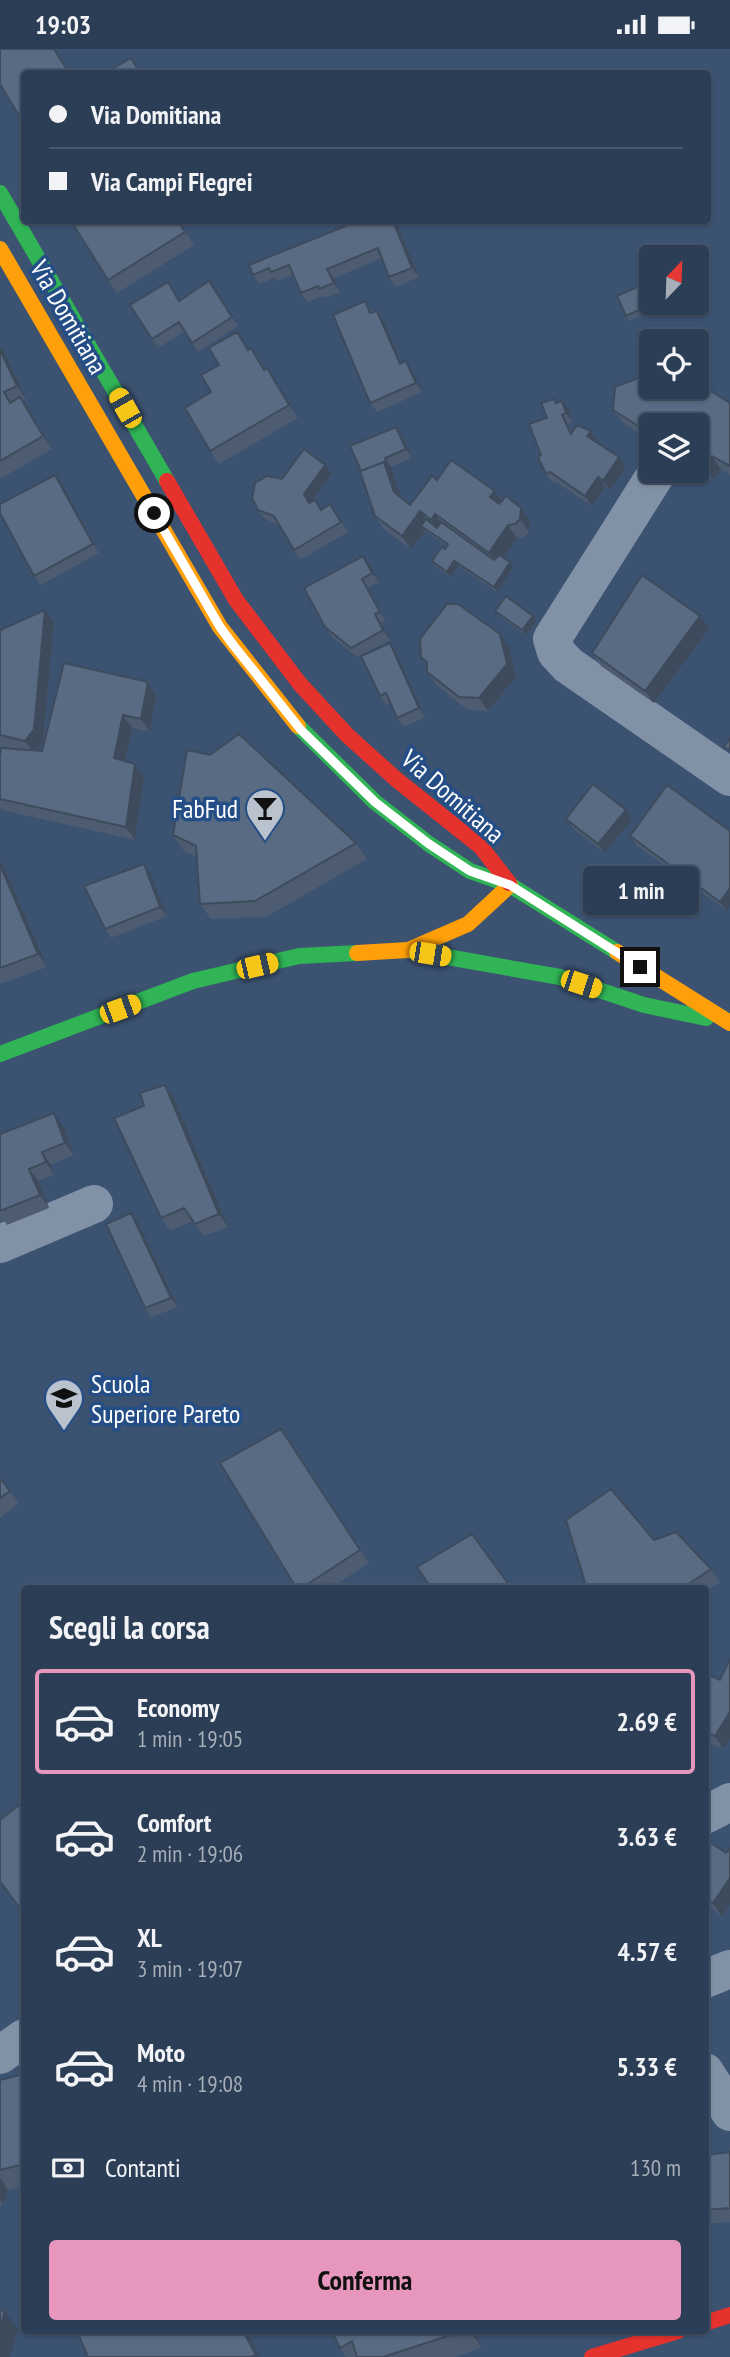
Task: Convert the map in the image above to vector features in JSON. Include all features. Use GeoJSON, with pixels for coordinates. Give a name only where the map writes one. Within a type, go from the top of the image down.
{"type":"FeatureCollection","features":[{"type":"Feature","properties":{"kind":"main road","name":"Via Domitiana"},"geometry":{"type":"LineString","coordinates":[[0,193],[236,600],[300,684],[347,734],[397,780],[481,848],[510,885]]}},
{"type":"Feature","properties":{"kind":"main road","name":"Via Domitiana"},"geometry":{"type":"LineString","coordinates":[[0,249],[220,627],[277,701],[301,730],[375,802],[418,836],[470,871],[510,885]]}},
{"type":"Feature","properties":{"kind":"main road"},"geometry":{"type":"LineString","coordinates":[[408,950],[468,924],[510,885],[730,1023]]}},
{"type":"Feature","properties":{"kind":"main road"},"geometry":{"type":"LineString","coordinates":[[0,1054],[193,981],[299,956],[408,950],[560,977],[644,1005],[730,1023]]}},
{"type":"Feature","properties":{"kind":"main road"},"geometry":{"type":"LineString","coordinates":[[709,2322],[730,2315]]}},
{"type":"Feature","properties":{"kind":"main road"},"geometry":{"type":"LineString","coordinates":[[592,2357],[627,2339],[659,2334]]}},
{"type":"Feature","properties":{"kind":"street"},"geometry":{"type":"LineString","coordinates":[[650,483],[552,639],[556,652],[568,665],[730,777]]}},
{"type":"Feature","properties":{"kind":"street"},"geometry":{"type":"LineString","coordinates":[[0,1244],[94,1204]]}},
{"type":"Feature","properties":{"kind":"street"},"geometry":{"type":"LineString","coordinates":[[709,1813],[730,1802]]}},
{"type":"Feature","properties":{"kind":"street"},"geometry":{"type":"LineString","coordinates":[[709,1977],[730,1969]]}},
{"type":"Feature","properties":{"kind":"street"},"geometry":{"type":"LineString","coordinates":[[0,2055],[21,2040]]}},
{"type":"Feature","properties":{"kind":"street"},"geometry":{"type":"LineString","coordinates":[[709,2078],[730,2112]]}},
{"type":"Feature","properties":{"kind":"building"},"geometry":{"type":"Polygon","coordinates":[[[0,49],[54,49],[67,70],[21,70],[21,119],[0,84],[0,49]]]}},
{"type":"Feature","properties":{"kind":"building"},"geometry":{"type":"Polygon","coordinates":[[[131,58],[138,70],[110,70],[131,58]]]}},
{"type":"Feature","properties":{"kind":"building"},"geometry":{"type":"Polygon","coordinates":[[[73,224],[180,224],[185,232],[108,280],[73,224]]]}},
{"type":"Feature","properties":{"kind":"building"},"geometry":{"type":"Polygon","coordinates":[[[351,224],[394,224],[412,268],[389,277],[378,248],[327,269],[334,283],[301,293],[289,265],[271,272],[269,268],[253,275],[249,265],[351,224]]]}},
{"type":"Feature","properties":{"kind":"building"},"geometry":{"type":"Polygon","coordinates":[[[209,281],[232,317],[192,343],[179,322],[152,339],[130,305],[168,282],[179,301],[209,281]]]}},
{"type":"Feature","properties":{"kind":"building"},"geometry":{"type":"Polygon","coordinates":[[[637,287],[639,310],[626,316],[617,296],[637,287]]]}},
{"type":"Feature","properties":{"kind":"building"},"geometry":{"type":"Polygon","coordinates":[[[365,301],[370,313],[377,311],[400,364],[406,361],[416,383],[370,403],[333,315],[365,301]]]}},
{"type":"Feature","properties":{"kind":"building"},"geometry":{"type":"Polygon","coordinates":[[[237,332],[248,350],[251,348],[264,370],[267,368],[289,405],[210,451],[185,408],[211,392],[201,375],[219,365],[209,348],[237,332]]]}},
{"type":"Feature","properties":{"kind":"building"},"geometry":{"type":"Polygon","coordinates":[[[0,350],[17,386],[4,392],[10,403],[20,397],[43,436],[0,461],[0,350]]]}},
{"type":"Feature","properties":{"kind":"building"},"geometry":{"type":"Polygon","coordinates":[[[639,378],[639,399],[709,399],[709,390],[730,403],[730,466],[712,456],[709,461],[709,413],[639,413],[639,426],[613,410],[615,387],[639,378]]]}},
{"type":"Feature","properties":{"kind":"building"},"geometry":{"type":"Polygon","coordinates":[[[554,399],[556,403],[562,401],[566,413],[562,415],[571,434],[577,425],[591,431],[587,436],[619,457],[603,481],[598,477],[585,496],[550,472],[546,474],[538,457],[541,455],[529,424],[547,418],[541,403],[554,399]]]}},
{"type":"Feature","properties":{"kind":"building"},"geometry":{"type":"Polygon","coordinates":[[[396,427],[406,449],[385,458],[387,466],[384,462],[361,471],[350,446],[396,427]]]}},
{"type":"Feature","properties":{"kind":"building"},"geometry":{"type":"Polygon","coordinates":[[[304,449],[325,465],[304,494],[309,503],[315,500],[321,510],[330,504],[341,522],[294,550],[274,516],[258,510],[252,498],[255,483],[267,476],[282,479],[304,449]]]}},
{"type":"Feature","properties":{"kind":"building"},"geometry":{"type":"Polygon","coordinates":[[[451,460],[495,491],[490,497],[499,504],[506,496],[521,508],[520,519],[515,524],[508,525],[489,553],[435,514],[431,520],[420,511],[402,536],[375,516],[360,471],[384,462],[394,492],[410,505],[432,476],[437,480],[451,460]]]}},
{"type":"Feature","properties":{"kind":"building"},"geometry":{"type":"Polygon","coordinates":[[[55,475],[93,544],[34,576],[0,513],[0,504],[55,475]]]}},
{"type":"Feature","properties":{"kind":"building"},"geometry":{"type":"Polygon","coordinates":[[[426,519],[437,528],[441,522],[494,560],[499,555],[510,562],[494,587],[454,561],[447,572],[432,561],[442,547],[445,549],[448,544],[421,526],[426,519]]]}},
{"type":"Feature","properties":{"kind":"building"},"geometry":{"type":"Polygon","coordinates":[[[363,556],[372,573],[362,579],[380,612],[375,614],[383,630],[351,648],[325,627],[304,588],[363,556]]]}},
{"type":"Feature","properties":{"kind":"building"},"geometry":{"type":"Polygon","coordinates":[[[642,575],[700,616],[645,691],[592,653],[642,575]]]}},
{"type":"Feature","properties":{"kind":"building"},"geometry":{"type":"Polygon","coordinates":[[[506,596],[533,616],[522,630],[495,611],[506,596]]]}},
{"type":"Feature","properties":{"kind":"building"},"geometry":{"type":"Polygon","coordinates":[[[447,604],[458,604],[500,634],[507,664],[479,698],[459,697],[427,672],[427,662],[421,657],[420,639],[447,604]]]}},
{"type":"Feature","properties":{"kind":"building"},"geometry":{"type":"Polygon","coordinates":[[[45,610],[34,729],[25,741],[0,735],[0,630],[45,610]]]}},
{"type":"Feature","properties":{"kind":"building"},"geometry":{"type":"Polygon","coordinates":[[[390,643],[419,708],[397,718],[386,693],[380,696],[361,656],[390,643]]]}},
{"type":"Feature","properties":{"kind":"building"},"geometry":{"type":"Polygon","coordinates":[[[64,663],[148,682],[141,719],[123,715],[114,758],[135,764],[126,827],[0,799],[1,748],[42,751],[64,663]]]}},
{"type":"Feature","properties":{"kind":"building"},"geometry":{"type":"Polygon","coordinates":[[[239,734],[356,843],[255,901],[200,904],[196,846],[173,835],[187,750],[210,755],[239,734]]]}},
{"type":"Feature","properties":{"kind":"building"},"geometry":{"type":"Polygon","coordinates":[[[730,738],[730,750],[724,747],[730,738]]]}},
{"type":"Feature","properties":{"kind":"building"},"geometry":{"type":"Polygon","coordinates":[[[593,784],[626,810],[598,844],[566,819],[593,784]]]}},
{"type":"Feature","properties":{"kind":"building"},"geometry":{"type":"Polygon","coordinates":[[[667,785],[730,831],[730,888],[720,902],[630,836],[667,785]]]}},
{"type":"Feature","properties":{"kind":"building"},"geometry":{"type":"Polygon","coordinates":[[[144,864],[160,907],[105,929],[84,886],[144,864]]]}},
{"type":"Feature","properties":{"kind":"building"},"geometry":{"type":"Polygon","coordinates":[[[0,865],[38,954],[0,968],[0,865]]]}},
{"type":"Feature","properties":{"kind":"building"},"geometry":{"type":"Polygon","coordinates":[[[165,1085],[219,1214],[195,1224],[184,1208],[161,1218],[114,1118],[144,1106],[140,1093],[165,1085]]]}},
{"type":"Feature","properties":{"kind":"building"},"geometry":{"type":"Polygon","coordinates":[[[54,1113],[65,1143],[42,1152],[46,1162],[29,1169],[40,1195],[0,1211],[0,1134],[54,1113]]]}},
{"type":"Feature","properties":{"kind":"building"},"geometry":{"type":"Polygon","coordinates":[[[131,1213],[171,1298],[145,1308],[106,1224],[131,1213]]]}},
{"type":"Feature","properties":{"kind":"building"},"geometry":{"type":"Polygon","coordinates":[[[281,1429],[360,1550],[306,1585],[295,1585],[220,1463],[281,1429]]]}},
{"type":"Feature","properties":{"kind":"building"},"geometry":{"type":"Polygon","coordinates":[[[0,1478],[10,1491],[0,1498],[0,1478]]]}},
{"type":"Feature","properties":{"kind":"building"},"geometry":{"type":"Polygon","coordinates":[[[611,1489],[654,1540],[676,1532],[711,1569],[687,1585],[586,1585],[566,1520],[611,1489]]]}},
{"type":"Feature","properties":{"kind":"building"},"geometry":{"type":"Polygon","coordinates":[[[472,1534],[509,1585],[429,1585],[417,1567],[472,1534]]]}},
{"type":"Feature","properties":{"kind":"building"},"geometry":{"type":"Polygon","coordinates":[[[730,1659],[730,1712],[715,1736],[709,1734],[709,1675],[720,1680],[730,1659]]]}},
{"type":"Feature","properties":{"kind":"building"},"geometry":{"type":"Polygon","coordinates":[[[21,1803],[21,1910],[0,1881],[0,1820],[21,1803]]]}},
{"type":"Feature","properties":{"kind":"building"},"geometry":{"type":"Polygon","coordinates":[[[709,1842],[726,1853],[730,1848],[730,1878],[713,1903],[709,1900],[709,1842]]]}},
{"type":"Feature","properties":{"kind":"building"},"geometry":{"type":"Polygon","coordinates":[[[21,2075],[21,2165],[0,2170],[0,2080],[21,2075]]]}},
{"type":"Feature","properties":{"kind":"building"},"geometry":{"type":"Polygon","coordinates":[[[730,2152],[730,2208],[709,2210],[709,2155],[730,2152]]]}},
{"type":"Feature","properties":{"kind":"building"},"geometry":{"type":"Polygon","coordinates":[[[0,2310],[5,2311],[0,2328],[0,2310]]]}},
{"type":"Feature","properties":{"kind":"building"},"geometry":{"type":"Polygon","coordinates":[[[78,2334],[245,2334],[256,2355],[251,2357],[88,2357],[78,2334]]]}},
{"type":"Feature","properties":{"kind":"building"},"geometry":{"type":"Polygon","coordinates":[[[333,2334],[454,2334],[383,2357],[357,2357],[352,2341],[340,2348],[333,2334]]]}},
{"type":"Feature","properties":{"kind":"traffic: fast"},"geometry":{"type":"LineString","coordinates":[[0,193],[167,481]]}},
{"type":"Feature","properties":{"kind":"traffic: fast"},"geometry":{"type":"LineString","coordinates":[[298,726],[375,802],[429,844],[470,871],[510,885],[617,952]]}},
{"type":"Feature","properties":{"kind":"traffic: fast"},"geometry":{"type":"LineString","coordinates":[[408,950],[560,977],[644,1005],[706,1018]]}},
{"type":"Feature","properties":{"kind":"traffic: fast"},"geometry":{"type":"LineString","coordinates":[[0,1054],[193,981],[299,956],[357,953]]}},
{"type":"Feature","properties":{"kind":"traffic: slow"},"geometry":{"type":"LineString","coordinates":[[0,249],[220,627],[298,726]]}},
{"type":"Feature","properties":{"kind":"traffic: slow"},"geometry":{"type":"LineString","coordinates":[[357,953],[408,950],[468,924],[510,885]]}},
{"type":"Feature","properties":{"kind":"traffic: slow"},"geometry":{"type":"LineString","coordinates":[[617,952],[730,1023]]}},
{"type":"Feature","properties":{"kind":"traffic: jam"},"geometry":{"type":"LineString","coordinates":[[167,481],[236,600],[300,684],[347,735],[397,780],[481,847],[509,883]]}},
{"type":"Feature","properties":{"kind":"traffic: jam"},"geometry":{"type":"LineString","coordinates":[[709,2322],[730,2315]]}},
{"type":"Feature","properties":{"kind":"traffic: jam"},"geometry":{"type":"LineString","coordinates":[[592,2357],[668,2334]]}},
{"type":"Feature","properties":{"kind":"place","name":"FabFud"},"geometry":{"type":"Point","coordinates":[265,842]}},
{"type":"Feature","properties":{"kind":"place","name":"Scuola Superiore Pareto"},"geometry":{"type":"Point","coordinates":[64,1432]}},
{"type":"Feature","properties":{"kind":"route"},"geometry":{"type":"LineString","coordinates":[[154,513],[220,627],[234,646],[301,730],[375,802],[429,844],[470,871],[510,885],[640,967]]}}]}
